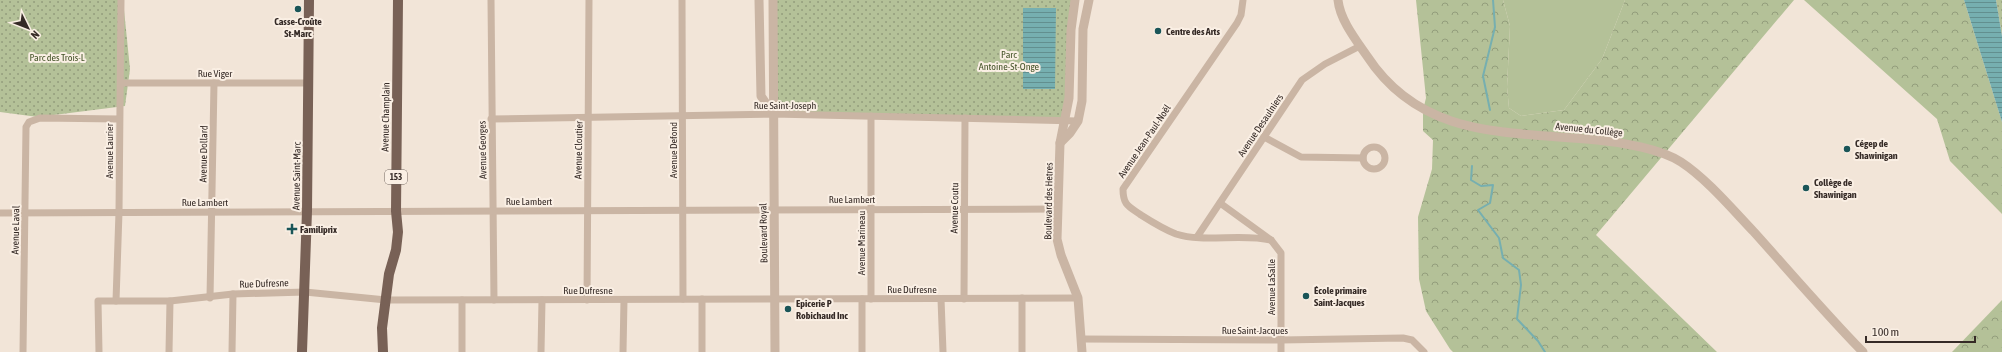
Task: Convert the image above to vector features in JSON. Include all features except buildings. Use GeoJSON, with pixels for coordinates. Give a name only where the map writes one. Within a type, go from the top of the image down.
{"type":"FeatureCollection","features":[{"type":"Feature","properties":{"kind":"main road","name":"Avenue Saint-Marc"},"geometry":{"type":"LineString","coordinates":[[302,352],[307,212],[310,0]]}},
{"type":"Feature","properties":{"kind":"main road","name":"Avenue Champlain"},"geometry":{"type":"LineString","coordinates":[[382,352],[382,328],[389,274],[396,250],[398,232],[396,211],[398,0]]}},
{"type":"Feature","properties":{"kind":"street","name":"Avenue Laurier"},"geometry":{"type":"LineString","coordinates":[[116,301],[119,212],[121,0]]}},
{"type":"Feature","properties":{"kind":"street","name":"Avenue Georges"},"geometry":{"type":"LineString","coordinates":[[491,0],[494,300]]}},
{"type":"Feature","properties":{"kind":"street","name":"Avenue Cloutier"},"geometry":{"type":"LineString","coordinates":[[587,300],[586,210],[589,0]]}},
{"type":"Feature","properties":{"kind":"street","name":"Avenue Defond"},"geometry":{"type":"LineString","coordinates":[[682,0],[683,299]]}},
{"type":"Feature","properties":{"kind":"street"},"geometry":{"type":"LineString","coordinates":[[759,0],[761,96],[773,114]]}},
{"type":"Feature","properties":{"kind":"street","name":"Boulevard Royal"},"geometry":{"type":"LineString","coordinates":[[773,0],[775,352]]}},
{"type":"Feature","properties":{"kind":"street","name":"Boulevard des Hetres"},"geometry":{"type":"LineString","coordinates":[[1075,0],[1071,30],[1069,98],[1066,120],[1060,143],[1057,239],[1061,255],[1078,298],[1082,352]]}},
{"type":"Feature","properties":{"kind":"street"},"geometry":{"type":"LineString","coordinates":[[1060,143],[1070,133],[1078,121],[1082,100],[1083,29],[1089,0]]}},
{"type":"Feature","properties":{"kind":"street","name":"Avenue Jean-Paul-Noël"},"geometry":{"type":"LineString","coordinates":[[1243,0],[1241,15],[1237,23],[1123,189],[1126,204],[1160,227],[1177,234],[1197,237],[1254,236],[1271,240]]}},
{"type":"Feature","properties":{"kind":"street","name":"Avenue du Collège"},"geometry":{"type":"LineString","coordinates":[[1338,0],[1339,8],[1360,46],[1375,68],[1395,90],[1426,112],[1456,124],[1494,131],[1623,142],[1655,151],[1681,162],[1734,210],[1863,352]]}},
{"type":"Feature","properties":{"kind":"street","name":"Avenue Desaulniers"},"geometry":{"type":"LineString","coordinates":[[1197,237],[1302,80],[1325,64],[1360,46]]}},
{"type":"Feature","properties":{"kind":"street","name":"Rue Viger"},"geometry":{"type":"LineString","coordinates":[[121,83],[309,83]]}},
{"type":"Feature","properties":{"kind":"street","name":"Avenue Dollard"},"geometry":{"type":"LineString","coordinates":[[210,298],[214,83]]}},
{"type":"Feature","properties":{"kind":"street","name":"Rue Saint-Joseph"},"geometry":{"type":"LineString","coordinates":[[491,119],[773,114],[1078,121]]}},
{"type":"Feature","properties":{"kind":"street","name":"Avenue Marineau"},"geometry":{"type":"LineString","coordinates":[[871,116],[871,299]]}},
{"type":"Feature","properties":{"kind":"street","name":"Avenue Laval"},"geometry":{"type":"LineString","coordinates":[[23,352],[25,133],[28,122],[40,118],[119,119]]}},
{"type":"Feature","properties":{"kind":"street","name":"Avenue Coutu"},"geometry":{"type":"LineString","coordinates":[[964,299],[965,118]]}},
{"type":"Feature","properties":{"kind":"street"},"geometry":{"type":"LineString","coordinates":[[1264,136],[1301,157],[1363,158]]}},
{"type":"Feature","properties":{"kind":"street","name":"Avenue LaSalle"},"geometry":{"type":"LineString","coordinates":[[1220,203],[1271,240],[1281,253],[1281,352]]}},
{"type":"Feature","properties":{"kind":"street","name":"Rue Lambert"},"geometry":{"type":"LineString","coordinates":[[0,213],[1057,209]]}},
{"type":"Feature","properties":{"kind":"street","name":"Rue Dufresne"},"geometry":{"type":"LineString","coordinates":[[99,352],[98,301],[170,301],[210,298],[232,294],[305,292],[386,300],[1078,298]]}},
{"type":"Feature","properties":{"kind":"street"},"geometry":{"type":"LineString","coordinates":[[232,294],[232,352]]}},
{"type":"Feature","properties":{"kind":"street"},"geometry":{"type":"LineString","coordinates":[[1022,298],[1022,352]]}},
{"type":"Feature","properties":{"kind":"street"},"geometry":{"type":"LineString","coordinates":[[702,299],[702,352]]}},
{"type":"Feature","properties":{"kind":"street"},"geometry":{"type":"LineString","coordinates":[[862,299],[862,352]]}},
{"type":"Feature","properties":{"kind":"street"},"geometry":{"type":"LineString","coordinates":[[941,299],[943,352]]}},
{"type":"Feature","properties":{"kind":"street"},"geometry":{"type":"LineString","coordinates":[[462,300],[462,352]]}},
{"type":"Feature","properties":{"kind":"street"},"geometry":{"type":"LineString","coordinates":[[541,352],[542,300]]}},
{"type":"Feature","properties":{"kind":"street"},"geometry":{"type":"LineString","coordinates":[[623,352],[624,300]]}},
{"type":"Feature","properties":{"kind":"street"},"geometry":{"type":"LineString","coordinates":[[170,301],[170,352]]}},
{"type":"Feature","properties":{"kind":"street","name":"Rue Saint-Jacques"},"geometry":{"type":"LineString","coordinates":[[1082,339],[1281,340],[1403,338],[1412,340],[1424,352]]}},
{"type":"Feature","properties":{"kind":"green space","name":"Parc des Trois-L"},"geometry":{"type":"Polygon","coordinates":[[[0,0],[123,0],[130,69],[125,106],[38,117],[0,112],[0,0]]]}},
{"type":"Feature","properties":{"kind":"green space","name":"Parc Antoine-St-Onge"},"geometry":{"type":"Polygon","coordinates":[[[771,0],[1073,0],[1066,120],[773,114],[771,0]]]}},
{"type":"Feature","properties":{"kind":"green space"},"geometry":{"type":"Polygon","coordinates":[[[1416,0],[1503,0],[1510,26],[1507,87],[1509,108],[1521,116],[1564,110],[1602,59],[1625,0],[1794,0],[1596,235],[1717,352],[1453,352],[1450,349],[1426,311],[1419,279],[1418,217],[1432,169],[1433,140],[1423,131],[1423,110],[1426,98],[1416,0]]]}},
{"type":"Feature","properties":{"kind":"green space"},"geometry":{"type":"Polygon","coordinates":[[[1503,0],[1625,0],[1602,59],[1564,110],[1521,116],[1509,108],[1507,87],[1510,26],[1503,0]]]}},
{"type":"Feature","properties":{"kind":"green space"},"geometry":{"type":"Polygon","coordinates":[[[1804,0],[1964,0],[2002,122],[2002,214],[1950,161],[1937,119],[1804,0]]]}},
{"type":"Feature","properties":{"kind":"green space"},"geometry":{"type":"Polygon","coordinates":[[[1996,0],[2002,0],[2002,36],[1996,0]]]}},
{"type":"Feature","properties":{"kind":"green space"},"geometry":{"type":"Polygon","coordinates":[[[2002,300],[2002,352],[1952,352],[2002,300]]]}},
{"type":"Feature","properties":{"kind":"water"},"geometry":{"type":"Polygon","coordinates":[[[1964,0],[1996,0],[2002,36],[2002,122],[1964,0]]]}},
{"type":"Feature","properties":{"kind":"water"},"geometry":{"type":"Polygon","coordinates":[[[1023,8],[1056,8],[1055,89],[1023,89],[1023,8]]]}},
{"type":"Feature","properties":{"kind":"waterway"},"geometry":{"type":"LineString","coordinates":[[1490,110],[1483,76],[1495,27],[1493,0]]}},
{"type":"Feature","properties":{"kind":"waterway"},"geometry":{"type":"LineString","coordinates":[[1472,166],[1471,180],[1481,186],[1493,185],[1490,203],[1478,210],[1499,238],[1503,258],[1519,270],[1521,285],[1517,319],[1538,341],[1545,352]]}},
{"type":"Feature","properties":{"kind":"place","name":"Casse-Croûte St-Marc"},"geometry":{"type":"Point","coordinates":[298,9]}},
{"type":"Feature","properties":{"kind":"place","name":"Centre des Arts"},"geometry":{"type":"Point","coordinates":[1158,31]}},
{"type":"Feature","properties":{"kind":"place","name":"Cégep de Shawinigan"},"geometry":{"type":"Point","coordinates":[1847,149]}},
{"type":"Feature","properties":{"kind":"place","name":"Collège de Shawinigan"},"geometry":{"type":"Point","coordinates":[1806,188]}},
{"type":"Feature","properties":{"kind":"place","name":"Familiprix"},"geometry":{"type":"Point","coordinates":[292,229]}},
{"type":"Feature","properties":{"kind":"place","name":"École primaire Saint-Jacques"},"geometry":{"type":"Point","coordinates":[1306,296]}},
{"type":"Feature","properties":{"kind":"place","name":"Epicerie P Robichaud Inc"},"geometry":{"type":"Point","coordinates":[788,309]}}]}
